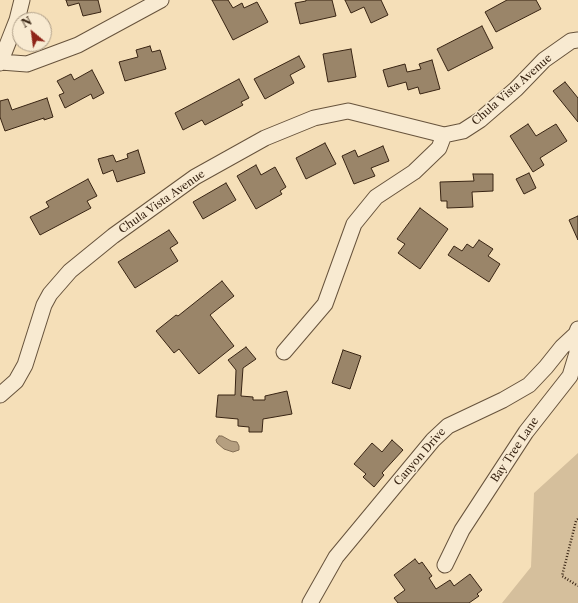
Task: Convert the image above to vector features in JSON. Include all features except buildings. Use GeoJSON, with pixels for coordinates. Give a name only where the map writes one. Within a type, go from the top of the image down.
{"type":"FeatureCollection","features":[{"type":"Feature","properties":{"kind":"street"},"geometry":{"type":"LineString","coordinates":[[22,0],[17,20],[0,62],[27,64],[78,45],[160,0]]}},
{"type":"Feature","properties":{"kind":"street","name":"Chula Vista Avenue"},"geometry":{"type":"LineString","coordinates":[[0,395],[16,381],[26,365],[44,305],[50,294],[70,271],[113,236],[195,177],[265,138],[314,118],[348,111],[444,135],[463,131],[480,120],[516,88],[544,60],[572,41],[578,40]]}},
{"type":"Feature","properties":{"kind":"street"},"geometry":{"type":"LineString","coordinates":[[284,352],[325,304],[354,224],[376,197],[414,172],[439,148],[444,135]]}},
{"type":"Feature","properties":{"kind":"street","name":"Bay Tree Lane"},"geometry":{"type":"LineString","coordinates":[[445,565],[462,530],[526,432],[570,376],[577,353],[577,332]]}},
{"type":"Feature","properties":{"kind":"street","name":"Canyon Drive"},"geometry":{"type":"LineString","coordinates":[[310,603],[336,557],[433,440],[448,426],[503,400],[529,385],[577,332]]}},
{"type":"Feature","properties":{"kind":"path"},"geometry":{"type":"LineString","coordinates":[[578,519],[562,576],[578,586]]}},
{"type":"Feature","properties":{"kind":"shaded area"},"geometry":{"type":"Polygon","coordinates":[[[219,436],[237,442],[239,450],[233,452],[224,449],[217,443],[216,440],[219,436]]]}},
{"type":"Feature","properties":{"kind":"shaded area"},"geometry":{"type":"Polygon","coordinates":[[[578,453],[578,603],[502,603],[531,567],[534,493],[578,453]]]}}]}
